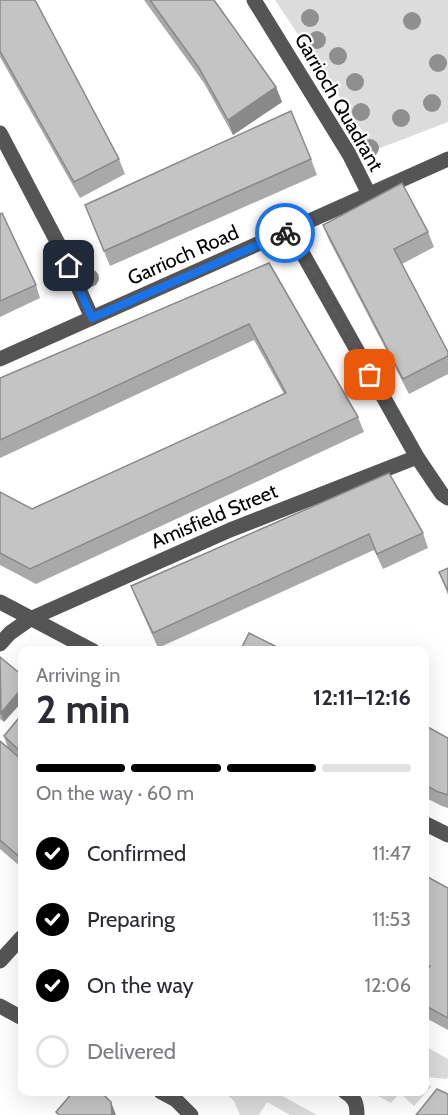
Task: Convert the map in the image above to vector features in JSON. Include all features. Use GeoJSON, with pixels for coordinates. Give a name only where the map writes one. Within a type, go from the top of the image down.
{"type":"FeatureCollection","features":[{"type":"Feature","properties":{"kind":"street","name":"Garrioch Quadrant"},"geometry":{"type":"LineString","coordinates":[[254,0],[349,154],[369,194]]}},
{"type":"Feature","properties":{"kind":"street"},"geometry":{"type":"LineString","coordinates":[[0,133],[61,249],[92,318]]}},
{"type":"Feature","properties":{"kind":"street","name":"Garrioch Road"},"geometry":{"type":"LineString","coordinates":[[0,359],[448,159]]}},
{"type":"Feature","properties":{"kind":"street"},"geometry":{"type":"LineString","coordinates":[[290,231],[417,457],[442,494],[448,498]]}},
{"type":"Feature","properties":{"kind":"street","name":"Amisfield Street"},"geometry":{"type":"LineString","coordinates":[[0,644],[30,618],[230,530],[417,457]]}},
{"type":"Feature","properties":{"kind":"street"},"geometry":{"type":"LineString","coordinates":[[0,602],[83,646]]}},
{"type":"Feature","properties":{"kind":"street"},"geometry":{"type":"LineString","coordinates":[[429,826],[448,835]]}},
{"type":"Feature","properties":{"kind":"street"},"geometry":{"type":"LineString","coordinates":[[0,962],[18,942]]}},
{"type":"Feature","properties":{"kind":"street"},"geometry":{"type":"LineString","coordinates":[[0,1006],[18,1016]]}},
{"type":"Feature","properties":{"kind":"street"},"geometry":{"type":"LineString","coordinates":[[168,1096],[191,1115]]}},
{"type":"Feature","properties":{"kind":"street"},"geometry":{"type":"LineString","coordinates":[[351,1096],[357,1105],[357,1115]]}},
{"type":"Feature","properties":{"kind":"shaded area"},"geometry":{"type":"Polygon","coordinates":[[[275,0],[448,0],[448,122],[375,150],[275,0]]]}},
{"type":"Feature","properties":{"kind":"shaded area"},"geometry":{"type":"Polygon","coordinates":[[[429,1048],[448,1059],[447,1079],[429,1077],[429,1048]]]}},
{"type":"Feature","properties":{"kind":"shaded area"},"geometry":{"type":"Polygon","coordinates":[[[228,1096],[282,1096],[317,1115],[290,1115],[267,1102],[259,1115],[240,1115],[234,1101],[228,1096]]]}},
{"type":"Feature","properties":{"kind":"shaded area"},"geometry":{"type":"Polygon","coordinates":[[[378,1096],[397,1096],[391,1103],[378,1096]]]}},
{"type":"Feature","properties":{"kind":"shaded area"},"geometry":{"type":"Polygon","coordinates":[[[403,1096],[423,1096],[414,1106],[403,1096]]]}},
{"type":"Feature","properties":{"kind":"building"},"geometry":{"type":"Polygon","coordinates":[[[0,0],[35,0],[119,159],[74,182],[0,51],[0,0]]]}},
{"type":"Feature","properties":{"kind":"building"},"geometry":{"type":"Polygon","coordinates":[[[150,0],[214,0],[276,87],[228,120],[199,68],[150,0]]]}},
{"type":"Feature","properties":{"kind":"building"},"geometry":{"type":"Polygon","coordinates":[[[291,111],[311,159],[104,251],[85,205],[291,111]]]}},
{"type":"Feature","properties":{"kind":"building"},"geometry":{"type":"Polygon","coordinates":[[[402,183],[428,232],[394,249],[448,352],[448,356],[403,379],[323,225],[402,183]]]}},
{"type":"Feature","properties":{"kind":"building"},"geometry":{"type":"Polygon","coordinates":[[[2,213],[36,285],[0,301],[0,214],[2,213]]]}},
{"type":"Feature","properties":{"kind":"building"},"geometry":{"type":"Polygon","coordinates":[[[269,263],[358,417],[30,569],[0,553],[0,492],[32,509],[286,393],[249,324],[0,440],[0,378],[269,263]]]}},
{"type":"Feature","properties":{"kind":"building"},"geometry":{"type":"Polygon","coordinates":[[[389,473],[423,533],[377,554],[369,534],[153,633],[131,586],[389,473]]]}},
{"type":"Feature","properties":{"kind":"building"},"geometry":{"type":"Polygon","coordinates":[[[448,568],[448,591],[439,572],[448,568]]]}},
{"type":"Feature","properties":{"kind":"building"},"geometry":{"type":"Polygon","coordinates":[[[249,633],[275,646],[242,646],[249,633]]]}},
{"type":"Feature","properties":{"kind":"building"},"geometry":{"type":"Polygon","coordinates":[[[0,657],[18,672],[18,693],[1,713],[0,657]]]}},
{"type":"Feature","properties":{"kind":"building"},"geometry":{"type":"Polygon","coordinates":[[[18,719],[18,749],[4,736],[18,719]]]}},
{"type":"Feature","properties":{"kind":"building"},"geometry":{"type":"Polygon","coordinates":[[[429,728],[448,738],[448,795],[429,787],[429,728]]]}},
{"type":"Feature","properties":{"kind":"building"},"geometry":{"type":"Polygon","coordinates":[[[0,741],[18,757],[18,856],[0,840],[0,741]]]}},
{"type":"Feature","properties":{"kind":"building"},"geometry":{"type":"Polygon","coordinates":[[[429,878],[448,888],[448,1018],[429,1008],[429,878]]]}},
{"type":"Feature","properties":{"kind":"building"},"geometry":{"type":"Polygon","coordinates":[[[437,1089],[448,1094],[448,1115],[416,1115],[437,1089]]]}},
{"type":"Feature","properties":{"kind":"building"},"geometry":{"type":"Polygon","coordinates":[[[70,1096],[105,1096],[111,1102],[112,1115],[59,1115],[56,1112],[70,1096]]]}},
{"type":"Feature","properties":{"kind":"way so far"},"geometry":{"type":"LineString","coordinates":[[285,233],[290,231],[370,375]]}},
{"type":"Feature","properties":{"kind":"route"},"geometry":{"type":"LineString","coordinates":[[69,266],[92,318],[285,233]]}}]}
